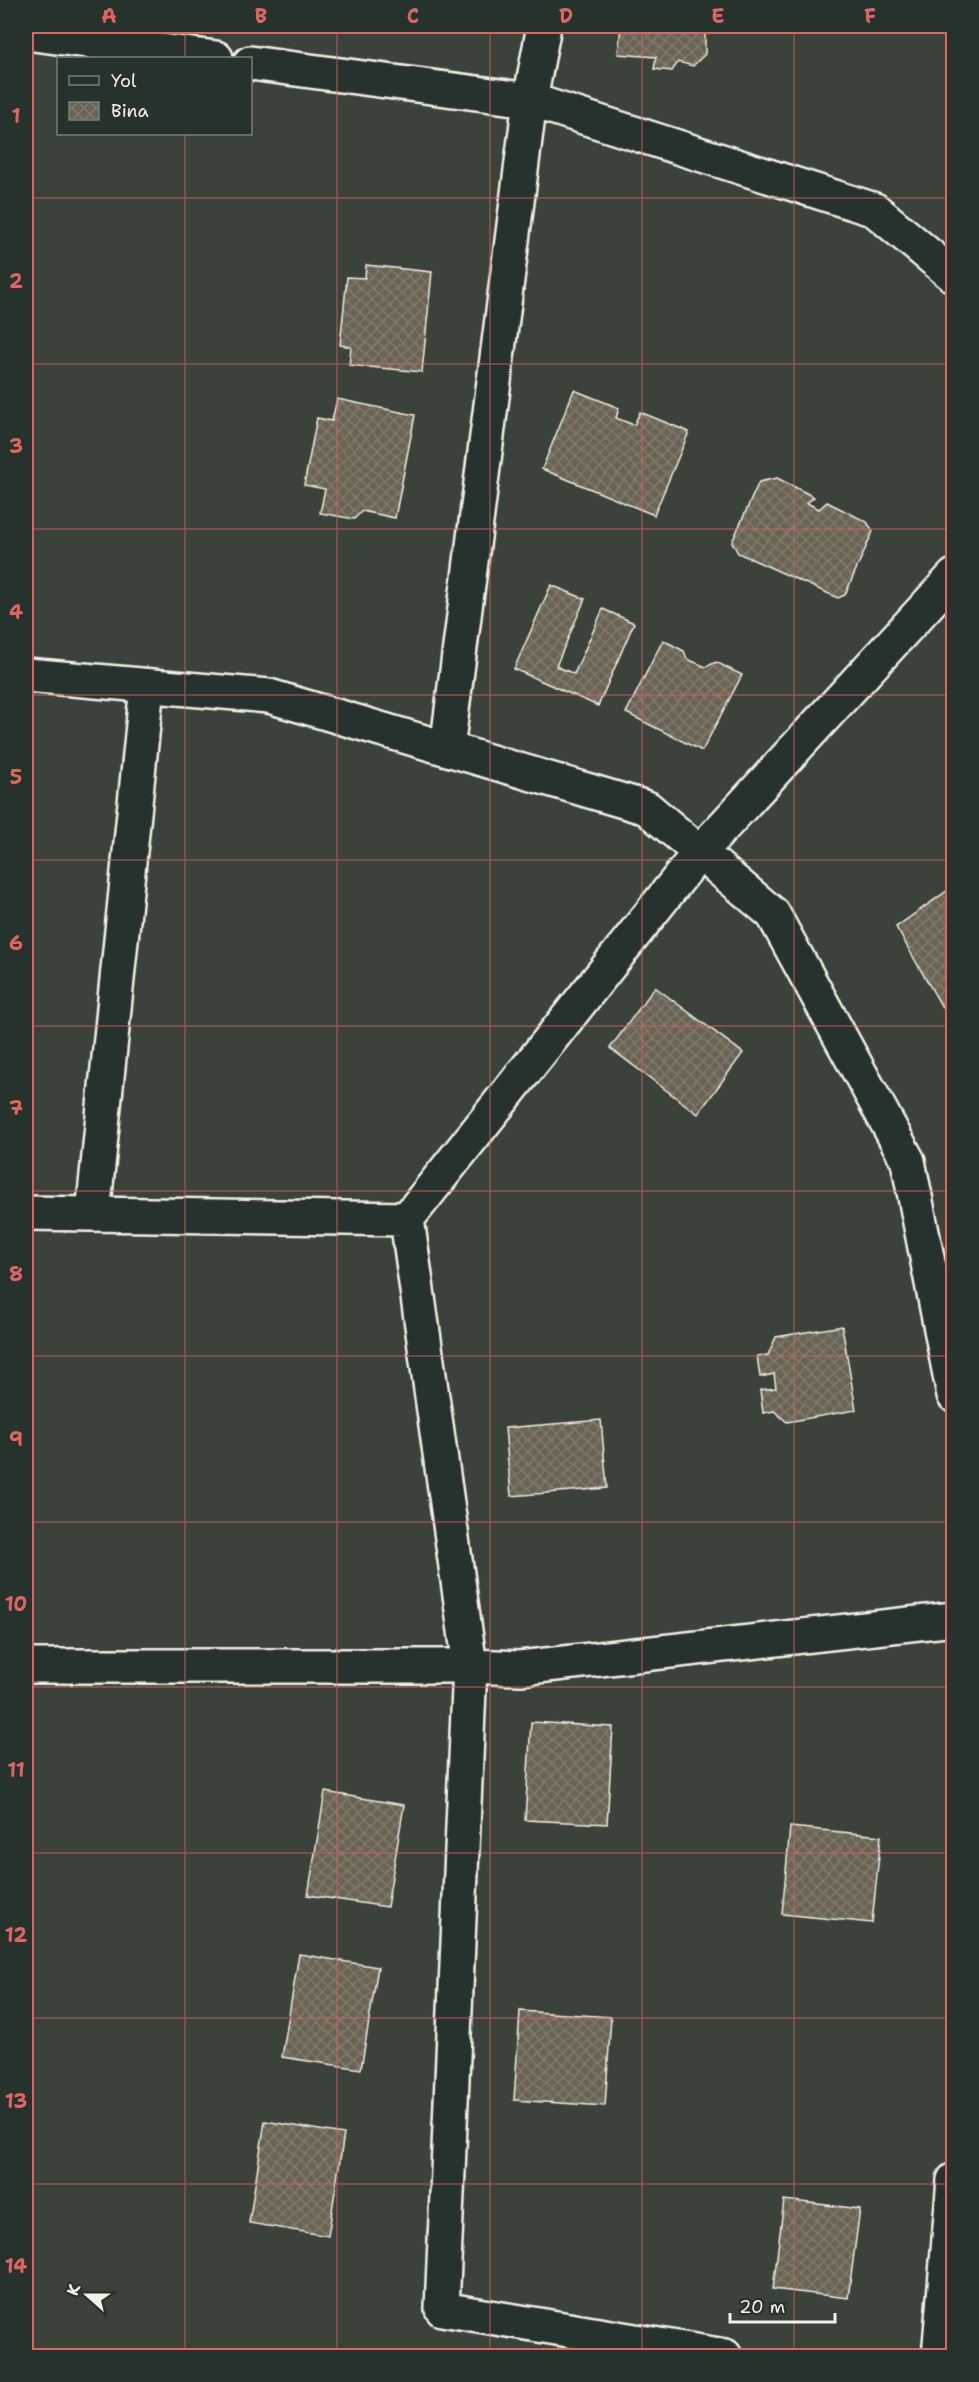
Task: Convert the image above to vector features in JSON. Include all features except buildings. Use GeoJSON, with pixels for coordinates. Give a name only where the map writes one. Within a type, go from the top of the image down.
{"type":"FeatureCollection","features":[{"type":"Feature","properties":{"kind":"street"},"geometry":{"type":"LineString","coordinates":[[447,749],[530,100],[544,26]]}},
{"type":"Feature","properties":{"kind":"street"},"geometry":{"type":"LineString","coordinates":[[26,33],[208,57]]}},
{"type":"Feature","properties":{"kind":"street"},"geometry":{"type":"LineString","coordinates":[[252,63],[530,100],[875,210],[954,276]]}},
{"type":"Feature","properties":{"kind":"street"},"geometry":{"type":"LineString","coordinates":[[724,2356],[442,2309],[470,1666],[407,1219],[699,852],[954,576]]}},
{"type":"Feature","properties":{"kind":"street"},"geometry":{"type":"LineString","coordinates":[[26,675],[269,696],[647,808],[772,914],[908,1161],[954,1395]]}},
{"type":"Feature","properties":{"kind":"street"},"geometry":{"type":"LineString","coordinates":[[93,1214],[147,686]]}},
{"type":"Feature","properties":{"kind":"street"},"geometry":{"type":"LineString","coordinates":[[26,1213],[407,1219]]}},
{"type":"Feature","properties":{"kind":"street"},"geometry":{"type":"LineString","coordinates":[[26,1666],[520,1668],[954,1619]]}},
{"type":"Feature","properties":{"kind":"street"},"geometry":{"type":"LineString","coordinates":[[939,2356],[954,2180]]}}]}
